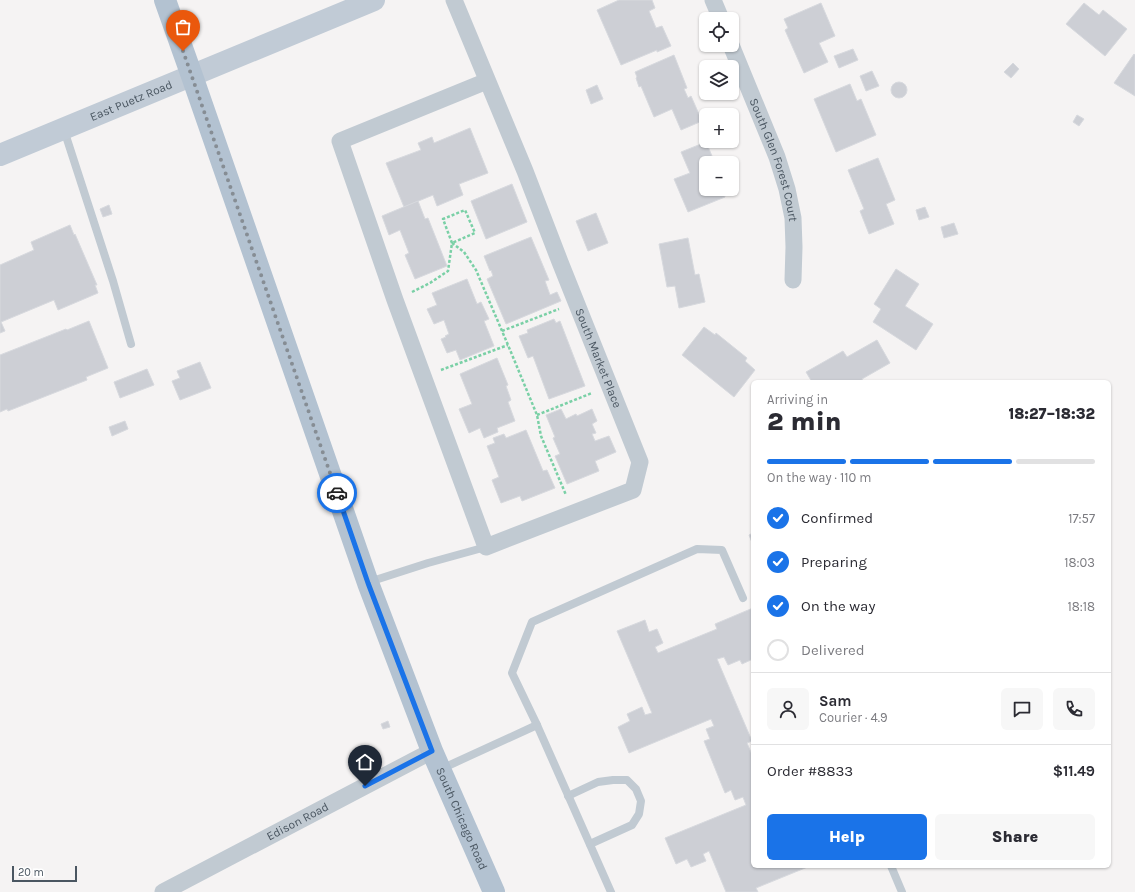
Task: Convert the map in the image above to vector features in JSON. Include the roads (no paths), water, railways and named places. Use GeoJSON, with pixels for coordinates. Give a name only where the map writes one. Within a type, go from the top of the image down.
{"type":"FeatureCollection","features":[{"type":"Feature","properties":{"kind":"main road","name":"South Chicago Road"},"geometry":{"type":"LineString","coordinates":[[165,0],[368,583],[436,760],[494,892]]}},
{"type":"Feature","properties":{"kind":"street","name":"East Puetz Road"},"geometry":{"type":"LineString","coordinates":[[0,155],[374,0]]}},
{"type":"Feature","properties":{"kind":"street","name":"South Market Place"},"geometry":{"type":"LineString","coordinates":[[454,0],[525,171],[640,462],[633,490],[486,547]]}},
{"type":"Feature","properties":{"kind":"street"},"geometry":{"type":"LineString","coordinates":[[713,0],[718,12]]}},
{"type":"Feature","properties":{"kind":"street","name":"South Glen Forest Court"},"geometry":{"type":"LineString","coordinates":[[734,52],[777,157],[787,188],[793,225],[793,280]]}},
{"type":"Feature","properties":{"kind":"street"},"geometry":{"type":"LineString","coordinates":[[486,547],[395,300],[340,141],[487,81]]}},
{"type":"Feature","properties":{"kind":"street","name":"Edison Road"},"geometry":{"type":"LineString","coordinates":[[163,892],[251,845],[436,760]]}},
{"type":"Feature","properties":{"kind":"lane"},"geometry":{"type":"LineString","coordinates":[[63,129],[113,281],[131,344]]}},
{"type":"Feature","properties":{"kind":"lane","name":"South Market Place"},"geometry":{"type":"LineString","coordinates":[[368,583],[428,563],[486,547]]}},
{"type":"Feature","properties":{"kind":"lane"},"geometry":{"type":"LineString","coordinates":[[611,892],[537,725],[512,673],[532,622],[697,549],[722,550],[743,598]]}},
{"type":"Feature","properties":{"kind":"lane"},"geometry":{"type":"LineString","coordinates":[[436,760],[537,725]]}},
{"type":"Feature","properties":{"kind":"lane"},"geometry":{"type":"LineString","coordinates":[[568,796],[598,782],[613,780],[627,780],[636,789],[641,801],[639,814],[632,824],[590,844]]}},
{"type":"Feature","properties":{"kind":"lane"},"geometry":{"type":"LineString","coordinates":[[892,868],[902,892]]}}]}
